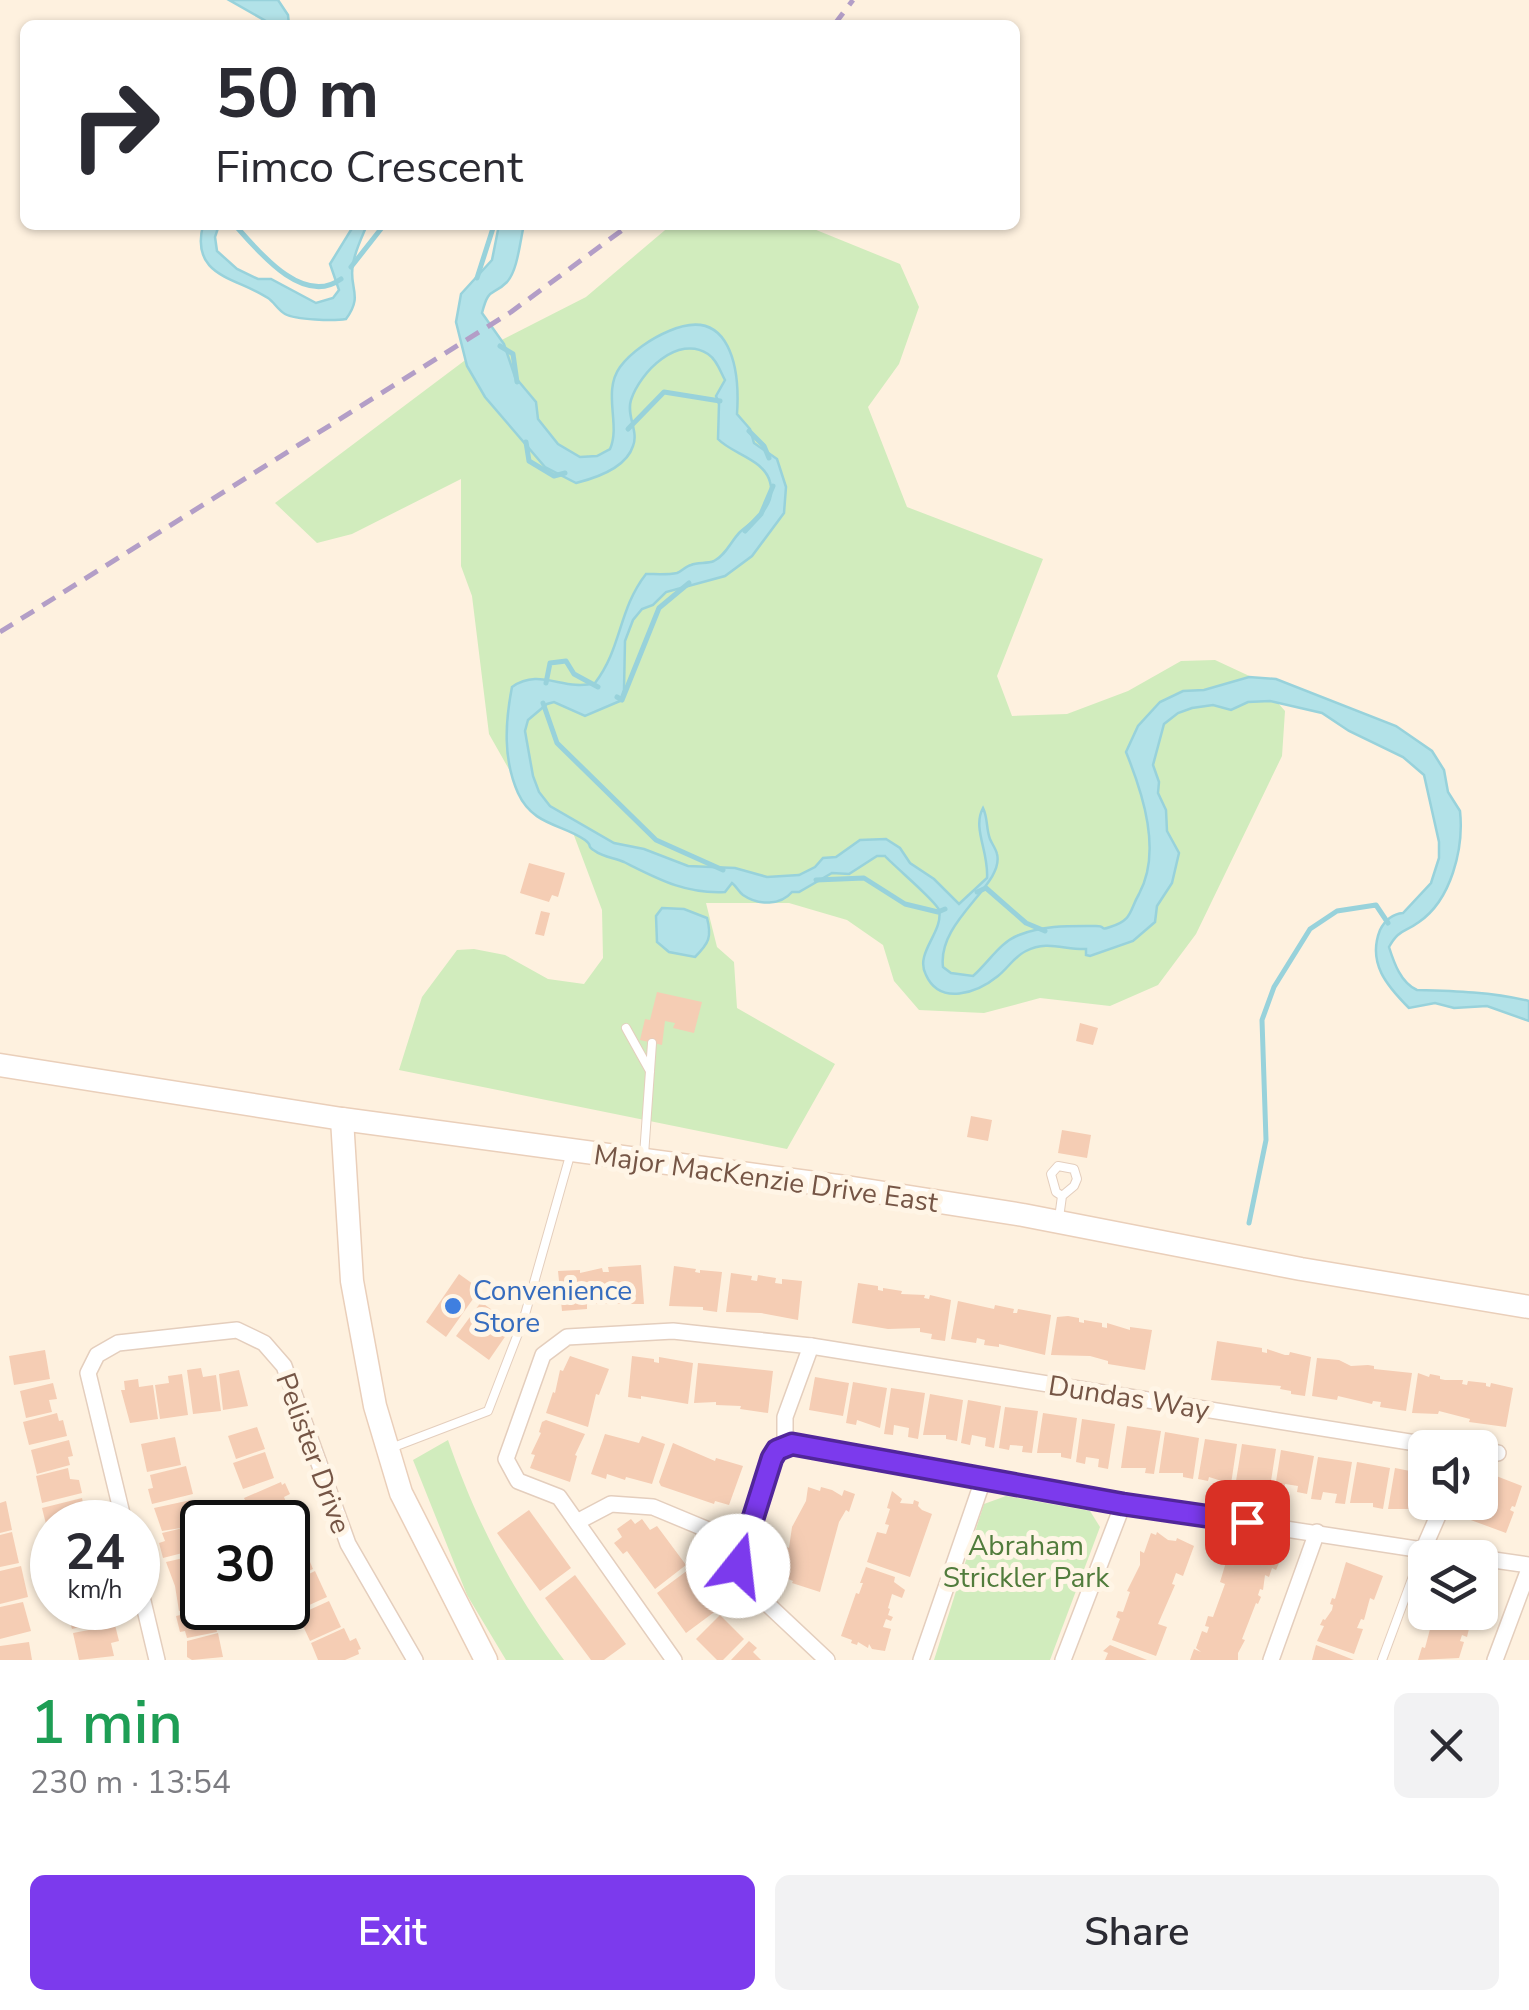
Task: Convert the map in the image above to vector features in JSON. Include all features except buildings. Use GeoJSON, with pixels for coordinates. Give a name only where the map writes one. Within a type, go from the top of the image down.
{"type":"FeatureCollection","features":[{"type":"Feature","properties":{"kind":"main road","name":"Major MacKenzie Drive East"},"geometry":{"type":"LineString","coordinates":[[0,1066],[342,1119],[846,1187],[1529,1306]]}},
{"type":"Feature","properties":{"kind":"main road"},"geometry":{"type":"LineString","coordinates":[[342,1119],[352,1281],[375,1406],[401,1494],[486,1660]]}},
{"type":"Feature","properties":{"kind":"street","name":"Pelister Drive"},"geometry":{"type":"LineString","coordinates":[[119,1500],[88,1374],[97,1355],[118,1343],[237,1330],[264,1342],[284,1366],[348,1544],[416,1660]]}},
{"type":"Feature","properties":{"kind":"street","name":"Dundas Way"},"geometry":{"type":"LineString","coordinates":[[674,1660],[559,1497],[518,1481],[506,1459],[543,1355],[567,1337],[673,1331],[811,1346],[1408,1442]]}},
{"type":"Feature","properties":{"kind":"street"},"geometry":{"type":"LineString","coordinates":[[784,1447],[785,1417],[811,1346]]}},
{"type":"Feature","properties":{"kind":"street"},"geometry":{"type":"LineString","coordinates":[[827,1660],[745,1584],[738,1566],[772,1458],[792,1444],[1123,1504],[1408,1547]]}},
{"type":"Feature","properties":{"kind":"street"},"geometry":{"type":"LineString","coordinates":[[921,1660],[983,1480]]}},
{"type":"Feature","properties":{"kind":"street"},"geometry":{"type":"LineString","coordinates":[[577,1522],[611,1504],[652,1507],[742,1544]]}},
{"type":"Feature","properties":{"kind":"street"},"geometry":{"type":"LineString","coordinates":[[1063,1660],[1123,1504]]}},
{"type":"Feature","properties":{"kind":"street"},"geometry":{"type":"LineString","coordinates":[[1271,1660],[1317,1532]]}},
{"type":"Feature","properties":{"kind":"street"},"geometry":{"type":"LineString","coordinates":[[1495,1660],[1529,1567],[1498,1562]]}},
{"type":"Feature","properties":{"kind":"street"},"geometry":{"type":"LineString","coordinates":[[150,1630],[157,1660]]}},
{"type":"Feature","properties":{"kind":"lane"},"geometry":{"type":"LineString","coordinates":[[626,1028],[650,1071]]}},
{"type":"Feature","properties":{"kind":"lane"},"geometry":{"type":"LineString","coordinates":[[644,1160],[652,1042]]}},
{"type":"Feature","properties":{"kind":"lane"},"geometry":{"type":"LineString","coordinates":[[387,1450],[488,1412],[524,1318],[571,1150]]}},
{"type":"Feature","properties":{"kind":"lane"},"geometry":{"type":"LineString","coordinates":[[1058,1222],[1062,1196]]}},
{"type":"Feature","properties":{"kind":"lane"},"geometry":{"type":"LineString","coordinates":[[1382,1660],[1408,1590]]}},
{"type":"Feature","properties":{"kind":"green space"},"geometry":{"type":"Polygon","coordinates":[[[665,230],[816,230],[900,264],[919,307],[899,364],[868,407],[907,507],[1043,559],[997,676],[1012,716],[1067,714],[1128,691],[1181,661],[1215,660],[1258,680],[1285,711],[1282,756],[1196,934],[1158,985],[1110,1006],[1040,998],[984,1013],[919,1010],[894,981],[883,945],[847,920],[789,903],[706,903],[717,947],[734,962],[737,1008],[835,1064],[787,1149],[399,1070],[422,997],[457,950],[505,955],[548,979],[584,984],[603,958],[602,910],[572,830],[519,787],[489,734],[472,596],[461,566],[461,479],[352,534],[317,543],[275,503],[472,355],[586,297],[665,230]]]}},
{"type":"Feature","properties":{"kind":"green space"},"geometry":{"type":"Polygon","coordinates":[[[448,1440],[497,1555],[564,1660],[506,1660],[467,1595],[413,1460],[448,1440]]]}},
{"type":"Feature","properties":{"kind":"green space","name":"Abraham Strickler Park"},"geometry":{"type":"Polygon","coordinates":[[[1006,1496],[1090,1511],[1100,1527],[1050,1660],[934,1660],[984,1504],[1006,1496]]]}},
{"type":"Feature","properties":{"kind":"water"},"geometry":{"type":"Polygon","coordinates":[[[229,0],[278,0],[288,15],[288,20],[264,20],[229,0]]]}},
{"type":"Feature","properties":{"kind":"water"},"geometry":{"type":"Polygon","coordinates":[[[202,230],[217,230],[217,251],[237,269],[258,279],[271,279],[316,303],[333,298],[339,290],[330,264],[351,230],[365,230],[353,264],[355,297],[351,311],[346,319],[340,320],[285,314],[268,298],[209,265],[201,242],[202,230]]]}},
{"type":"Feature","properties":{"kind":"water"},"geometry":{"type":"Polygon","coordinates":[[[498,230],[523,230],[511,277],[489,295],[482,313],[504,344],[515,377],[536,402],[538,419],[558,444],[580,457],[597,456],[610,449],[614,430],[612,387],[620,367],[662,334],[690,325],[706,326],[719,334],[733,361],[737,414],[750,429],[754,443],[777,459],[786,487],[784,513],[752,556],[725,576],[666,592],[633,620],[625,641],[624,690],[620,701],[585,716],[554,702],[528,720],[525,731],[533,776],[550,806],[614,843],[644,849],[688,866],[735,868],[767,877],[799,875],[860,840],[886,839],[959,904],[987,878],[979,824],[983,808],[997,866],[950,934],[944,950],[943,967],[951,973],[973,976],[1000,947],[1019,935],[1057,927],[1105,929],[1127,918],[1146,878],[1149,860],[1144,804],[1126,752],[1138,726],[1160,702],[1183,691],[1204,690],[1249,677],[1276,679],[1396,726],[1432,751],[1460,811],[1457,857],[1439,901],[1389,947],[1393,959],[1402,978],[1417,990],[1529,1001],[1529,1021],[1487,1006],[1454,1008],[1435,1003],[1409,1008],[1393,991],[1378,963],[1380,930],[1389,918],[1403,913],[1431,883],[1439,858],[1424,775],[1403,757],[1322,713],[1270,701],[1248,702],[1231,710],[1213,705],[1192,708],[1164,724],[1153,765],[1166,810],[1167,831],[1179,853],[1172,883],[1157,906],[1155,922],[1133,941],[1090,956],[1086,949],[1034,948],[1018,956],[989,982],[959,994],[940,991],[932,985],[923,967],[939,910],[885,856],[877,856],[849,874],[832,873],[776,902],[763,902],[749,899],[732,883],[725,892],[711,892],[660,879],[598,853],[585,840],[540,818],[524,804],[513,780],[507,727],[512,687],[532,679],[573,685],[595,683],[610,656],[630,601],[646,574],[677,573],[718,558],[763,512],[771,491],[767,474],[755,462],[718,439],[716,396],[725,380],[714,359],[696,349],[673,352],[643,378],[630,406],[633,446],[617,466],[576,483],[545,467],[485,397],[467,366],[456,322],[461,294],[492,260],[498,230]]]}},
{"type":"Feature","properties":{"kind":"water"},"geometry":{"type":"Polygon","coordinates":[[[662,908],[684,909],[707,918],[708,939],[695,957],[669,952],[657,942],[656,916],[662,908]]]}},
{"type":"Feature","properties":{"kind":"waterway"},"geometry":{"type":"LineString","coordinates":[[240,230],[269,261],[297,281],[326,286],[341,279]]}},
{"type":"Feature","properties":{"kind":"waterway"},"geometry":{"type":"LineString","coordinates":[[351,267],[380,230]]}},
{"type":"Feature","properties":{"kind":"waterway"},"geometry":{"type":"LineString","coordinates":[[477,278],[492,230]]}},
{"type":"Feature","properties":{"kind":"waterway"},"geometry":{"type":"LineString","coordinates":[[500,346],[513,354],[517,382]]}},
{"type":"Feature","properties":{"kind":"waterway"},"geometry":{"type":"LineString","coordinates":[[628,429],[664,392],[720,401]]}},
{"type":"Feature","properties":{"kind":"waterway"},"geometry":{"type":"LineString","coordinates":[[749,431],[764,446],[769,458]]}},
{"type":"Feature","properties":{"kind":"waterway"},"geometry":{"type":"LineString","coordinates":[[526,442],[529,461],[554,476],[565,473]]}},
{"type":"Feature","properties":{"kind":"waterway"},"geometry":{"type":"LineString","coordinates":[[745,531],[761,514],[773,486]]}},
{"type":"Feature","properties":{"kind":"waterway"},"geometry":{"type":"LineString","coordinates":[[617,697],[622,700],[659,608],[689,583]]}},
{"type":"Feature","properties":{"kind":"waterway"},"geometry":{"type":"LineString","coordinates":[[546,683],[550,663],[566,661],[574,674],[598,687]]}},
{"type":"Feature","properties":{"kind":"waterway"},"geometry":{"type":"LineString","coordinates":[[543,703],[557,743],[656,840],[723,870]]}},
{"type":"Feature","properties":{"kind":"waterway"},"geometry":{"type":"LineString","coordinates":[[816,880],[864,878],[905,904],[938,912],[945,909]]}},
{"type":"Feature","properties":{"kind":"waterway"},"geometry":{"type":"LineString","coordinates":[[977,892],[986,888],[1026,923],[1045,931]]}},
{"type":"Feature","properties":{"kind":"waterway"},"geometry":{"type":"LineString","coordinates":[[1249,1223],[1266,1140],[1262,1020],[1274,987],[1310,929],[1337,911],[1376,905],[1388,923]]}},
{"type":"Feature","properties":{"kind":"railway"},"geometry":{"type":"LineString","coordinates":[[838,20],[853,0]]}},
{"type":"Feature","properties":{"kind":"railway"},"geometry":{"type":"LineString","coordinates":[[0,632],[511,312],[622,230]]}},
{"type":"Feature","properties":{"kind":"place","name":"Convenience Store"},"geometry":{"type":"Point","coordinates":[453,1306]}},
{"type":"Feature","properties":{"kind":"route"},"geometry":{"type":"LineString","coordinates":[[738,1566],[772,1458],[777,1450],[792,1444],[983,1480],[1247,1522]]}}]}
